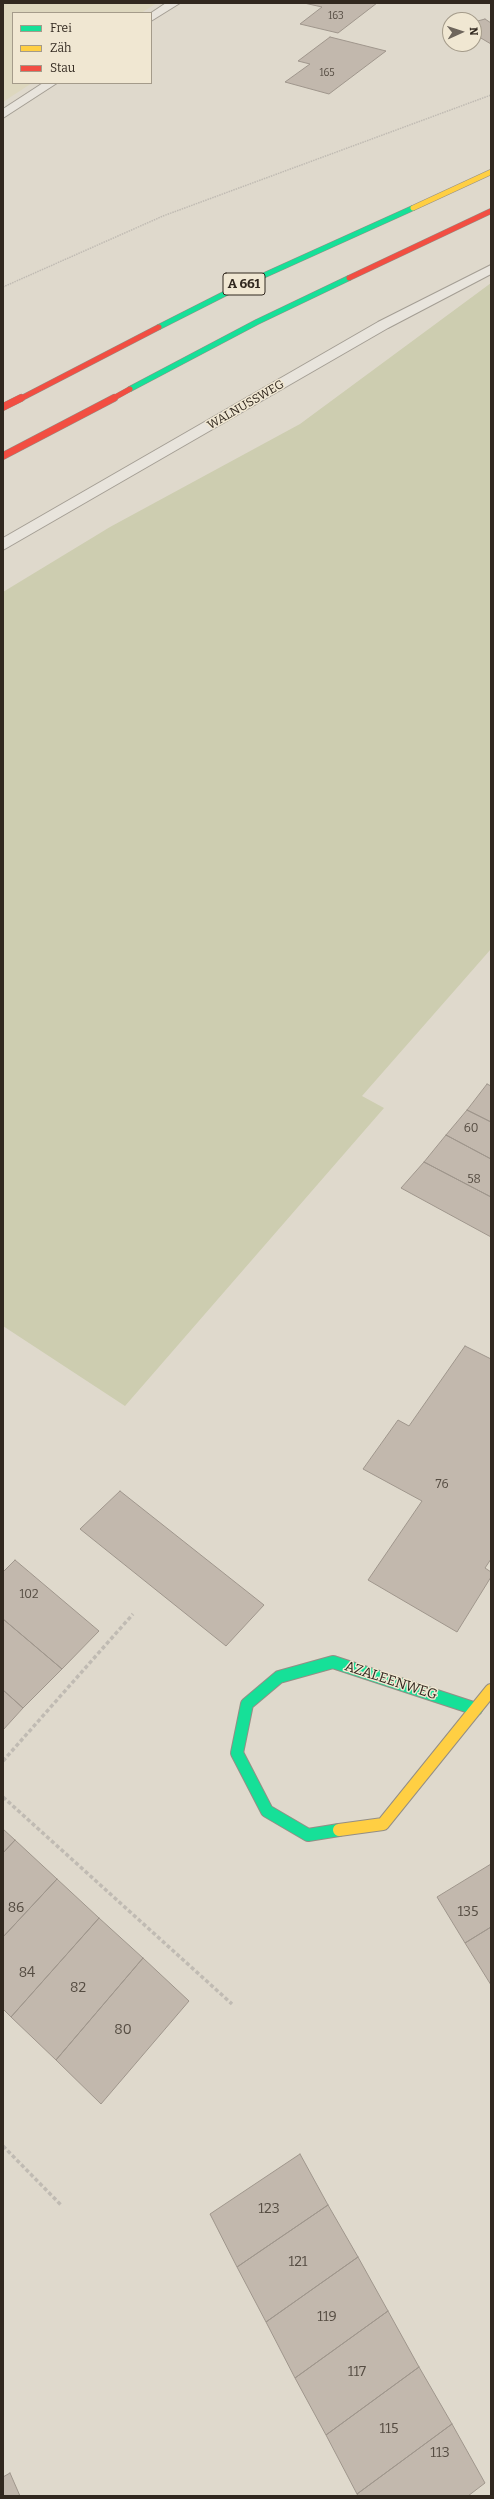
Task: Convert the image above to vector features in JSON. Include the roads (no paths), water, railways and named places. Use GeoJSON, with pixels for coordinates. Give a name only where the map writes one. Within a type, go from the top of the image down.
{"type":"FeatureCollection","features":[{"type":"Feature","properties":{"kind":"main road","name":"A 661"},"geometry":{"type":"LineString","coordinates":[[3,407],[236,288],[491,172]]}},
{"type":"Feature","properties":{"kind":"main road"},"geometry":{"type":"LineString","coordinates":[[3,456],[257,322],[491,211]]}},
{"type":"Feature","properties":{"kind":"main road","name":"AZALEENWEG"},"geometry":{"type":"LineString","coordinates":[[476,1709],[333,1662],[279,1677],[247,1704],[237,1753],[267,1811],[308,1835],[383,1824],[476,1709],[491,1690]]}},
{"type":"Feature","properties":{"kind":"lane"},"geometry":{"type":"LineString","coordinates":[[152,17],[174,3]]}},
{"type":"Feature","properties":{"kind":"lane"},"geometry":{"type":"LineString","coordinates":[[3,114],[49,84]]}},
{"type":"Feature","properties":{"kind":"lane","name":"WALNUSSWEG"},"geometry":{"type":"LineString","coordinates":[[3,545],[383,325],[491,269]]}}]}
